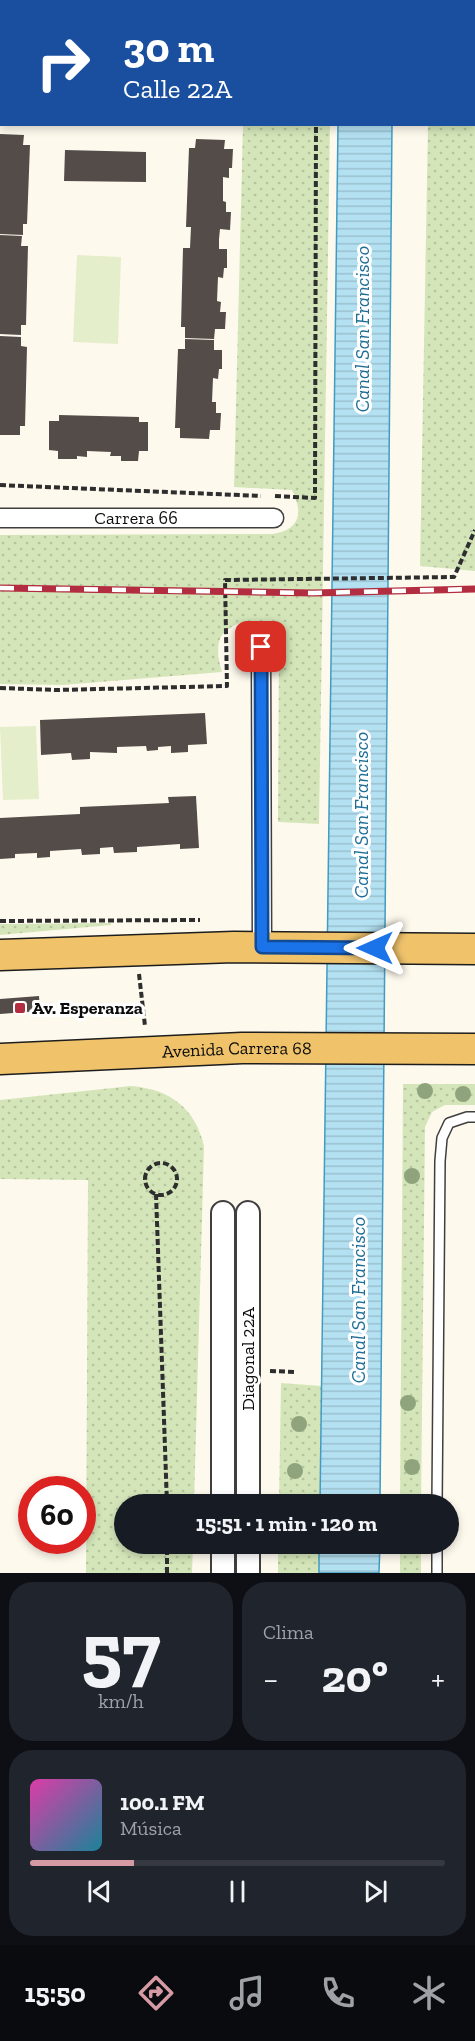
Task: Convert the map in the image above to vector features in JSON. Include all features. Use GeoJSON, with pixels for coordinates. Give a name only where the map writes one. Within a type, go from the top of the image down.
{"type":"FeatureCollection","features":[{"type":"Feature","properties":{"kind":"main road"},"geometry":{"type":"LineString","coordinates":[[0,955],[262,947],[475,949]]}},
{"type":"Feature","properties":{"kind":"main road","name":"Avenida Carrera 68"},"geometry":{"type":"LineString","coordinates":[[0,1059],[147,1051],[311,1048],[475,1049]]}},
{"type":"Feature","properties":{"kind":"street","name":"Carrera 66"},"geometry":{"type":"LineString","coordinates":[[0,518],[274,518]]}},
{"type":"Feature","properties":{"kind":"street"},"geometry":{"type":"LineString","coordinates":[[261,647],[262,947]]}},
{"type":"Feature","properties":{"kind":"street","name":"Diagonal 22A"},"geometry":{"type":"LineString","coordinates":[[223,1213],[223,1494]]}},
{"type":"Feature","properties":{"kind":"street","name":"Diagonal 22A"},"geometry":{"type":"LineString","coordinates":[[248,1213],[248,1494]]}},
{"type":"Feature","properties":{"kind":"street"},"geometry":{"type":"LineString","coordinates":[[223,1554],[223,1573]]}},
{"type":"Feature","properties":{"kind":"street"},"geometry":{"type":"LineString","coordinates":[[248,1554],[248,1573]]}},
{"type":"Feature","properties":{"kind":"lane"},"geometry":{"type":"LineString","coordinates":[[437,1494],[442,1138],[449,1123],[475,1117]]}},
{"type":"Feature","properties":{"kind":"lane"},"geometry":{"type":"LineString","coordinates":[[437,1554],[437,1573]]}},
{"type":"Feature","properties":{"kind":"path"},"geometry":{"type":"LineString","coordinates":[[0,485],[315,498],[316,126]]}},
{"type":"Feature","properties":{"kind":"path"},"geometry":{"type":"LineString","coordinates":[[0,688],[57,690],[227,686],[225,580],[454,577],[475,530]]}},
{"type":"Feature","properties":{"kind":"path"},"geometry":{"type":"LineString","coordinates":[[134,919],[147,1051]]}},
{"type":"Feature","properties":{"kind":"path"},"geometry":{"type":"LineString","coordinates":[[0,921],[209,920]]}},
{"type":"Feature","properties":{"kind":"path"},"geometry":{"type":"LineString","coordinates":[[156,1194],[161,1195],[171,1191],[176,1183],[176,1173],[164,1163],[154,1165],[146,1172],[146,1183],[156,1194],[167,1494]]}},
{"type":"Feature","properties":{"kind":"path"},"geometry":{"type":"LineString","coordinates":[[167,1554],[167,1573]]}},
{"type":"Feature","properties":{"kind":"green space"},"geometry":{"type":"Polygon","coordinates":[[[243,126],[330,126],[319,824],[278,822],[279,645],[270,633],[258,624],[244,622],[236,624],[221,636],[218,652],[222,672],[63,685],[0,684],[0,535],[272,534],[289,529],[297,519],[298,506],[292,490],[234,487],[243,126]]]}},
{"type":"Feature","properties":{"kind":"green space"},"geometry":{"type":"Polygon","coordinates":[[[428,126],[475,126],[475,571],[420,566],[428,126]]]}},
{"type":"Feature","properties":{"kind":"green space"},"geometry":{"type":"Polygon","coordinates":[[[77,255],[121,257],[118,344],[73,342],[77,255]]]}},
{"type":"Feature","properties":{"kind":"green space"},"geometry":{"type":"Polygon","coordinates":[[[36,726],[39,799],[3,800],[0,727],[36,726]]]}},
{"type":"Feature","properties":{"kind":"green space"},"geometry":{"type":"Polygon","coordinates":[[[111,923],[111,925],[0,935],[0,924],[111,923]]]}},
{"type":"Feature","properties":{"kind":"green space"},"geometry":{"type":"Polygon","coordinates":[[[403,1084],[475,1084],[475,1105],[445,1105],[432,1112],[425,1127],[421,1494],[400,1494],[403,1084]]]}},
{"type":"Feature","properties":{"kind":"green space"},"geometry":{"type":"Polygon","coordinates":[[[131,1086],[145,1088],[158,1091],[179,1103],[194,1121],[200,1133],[204,1146],[194,1494],[114,1494],[114,1554],[193,1554],[192,1573],[86,1573],[86,1554],[96,1554],[96,1476],[86,1476],[88,1180],[0,1179],[0,1100],[131,1086]]]}},
{"type":"Feature","properties":{"kind":"green space"},"geometry":{"type":"Polygon","coordinates":[[[235,1219],[238,1219],[239,1494],[236,1494],[235,1219]]]}},
{"type":"Feature","properties":{"kind":"green space"},"geometry":{"type":"Polygon","coordinates":[[[281,1383],[322,1386],[320,1494],[279,1494],[281,1383]]]}},
{"type":"Feature","properties":{"kind":"green space"},"geometry":{"type":"Polygon","coordinates":[[[278,1554],[319,1554],[319,1573],[278,1573],[278,1554]]]}},
{"type":"Feature","properties":{"kind":"green space"},"geometry":{"type":"Polygon","coordinates":[[[400,1554],[421,1554],[421,1573],[400,1573],[400,1554]]]}},
{"type":"Feature","properties":{"kind":"water","name":"Canal San Francisco"},"geometry":{"type":"Polygon","coordinates":[[[338,126],[392,126],[380,1494],[320,1494],[338,126]]]}},
{"type":"Feature","properties":{"kind":"water"},"geometry":{"type":"Polygon","coordinates":[[[319,1554],[380,1554],[379,1573],[319,1573],[319,1554]]]}},
{"type":"Feature","properties":{"kind":"building"},"geometry":{"type":"Polygon","coordinates":[[[0,134],[24,135],[23,145],[30,145],[27,224],[23,224],[23,235],[0,234],[0,134]]]}},
{"type":"Feature","properties":{"kind":"building"},"geometry":{"type":"Polygon","coordinates":[[[196,139],[225,140],[224,149],[233,149],[229,178],[223,177],[223,201],[226,202],[226,212],[231,212],[230,230],[220,229],[219,239],[219,249],[227,249],[227,268],[224,268],[223,278],[218,277],[217,301],[221,302],[220,312],[226,312],[225,329],[215,329],[214,339],[185,338],[185,327],[181,327],[183,248],[190,248],[191,227],[186,227],[189,148],[195,148],[196,139]]]}},
{"type":"Feature","properties":{"kind":"building"},"geometry":{"type":"Polygon","coordinates":[[[65,150],[146,152],[146,182],[64,181],[65,150]]]}},
{"type":"Feature","properties":{"kind":"building"},"geometry":{"type":"Polygon","coordinates":[[[0,235],[22,236],[21,246],[28,246],[26,325],[21,325],[21,335],[0,334],[0,235]]]}},
{"type":"Feature","properties":{"kind":"building"},"geometry":{"type":"Polygon","coordinates":[[[0,336],[21,337],[21,346],[27,347],[25,426],[20,426],[20,435],[0,435],[0,336]]]}},
{"type":"Feature","properties":{"kind":"building"},"geometry":{"type":"Polygon","coordinates":[[[185,339],[214,340],[214,350],[222,350],[222,369],[219,369],[218,379],[213,378],[212,402],[216,402],[216,413],[221,413],[220,430],[210,430],[209,439],[180,438],[180,428],[175,428],[178,349],[185,349],[185,339]]]}},
{"type":"Feature","properties":{"kind":"building"},"geometry":{"type":"Polygon","coordinates":[[[59,415],[139,417],[139,422],[148,422],[148,451],[139,451],[138,461],[121,461],[121,456],[110,456],[111,452],[87,451],[87,457],[58,459],[58,451],[49,450],[49,421],[59,421],[59,415]]]}},
{"type":"Feature","properties":{"kind":"building"},"geometry":{"type":"Polygon","coordinates":[[[205,713],[207,744],[188,745],[188,752],[171,753],[171,746],[147,751],[146,746],[117,747],[117,753],[90,752],[90,759],[72,760],[71,753],[41,755],[40,720],[205,713]]]}},
{"type":"Feature","properties":{"kind":"building"},"geometry":{"type":"Polygon","coordinates":[[[196,796],[199,848],[180,849],[180,844],[137,847],[137,852],[114,853],[113,847],[100,848],[100,854],[82,855],[81,849],[50,851],[50,857],[37,858],[37,853],[15,854],[15,858],[0,859],[0,818],[80,814],[80,807],[169,803],[168,797],[196,796]]]}},
{"type":"Feature","properties":{"kind":"building","name":"Av. Esperanza"},"geometry":{"type":"Polygon","coordinates":[[[39,996],[40,1011],[0,1014],[0,999],[39,996]]]}},
{"type":"Feature","properties":{"kind":"railway"},"geometry":{"type":"LineString","coordinates":[[0,588],[314,593],[475,589]]}},
{"type":"Feature","properties":{"kind":"place","name":"Av. Esperanza"},"geometry":{"type":"Point","coordinates":[20,1008]}},
{"type":"Feature","properties":{"kind":"route"},"geometry":{"type":"LineString","coordinates":[[261,647],[262,947],[375,948]]}}]}
